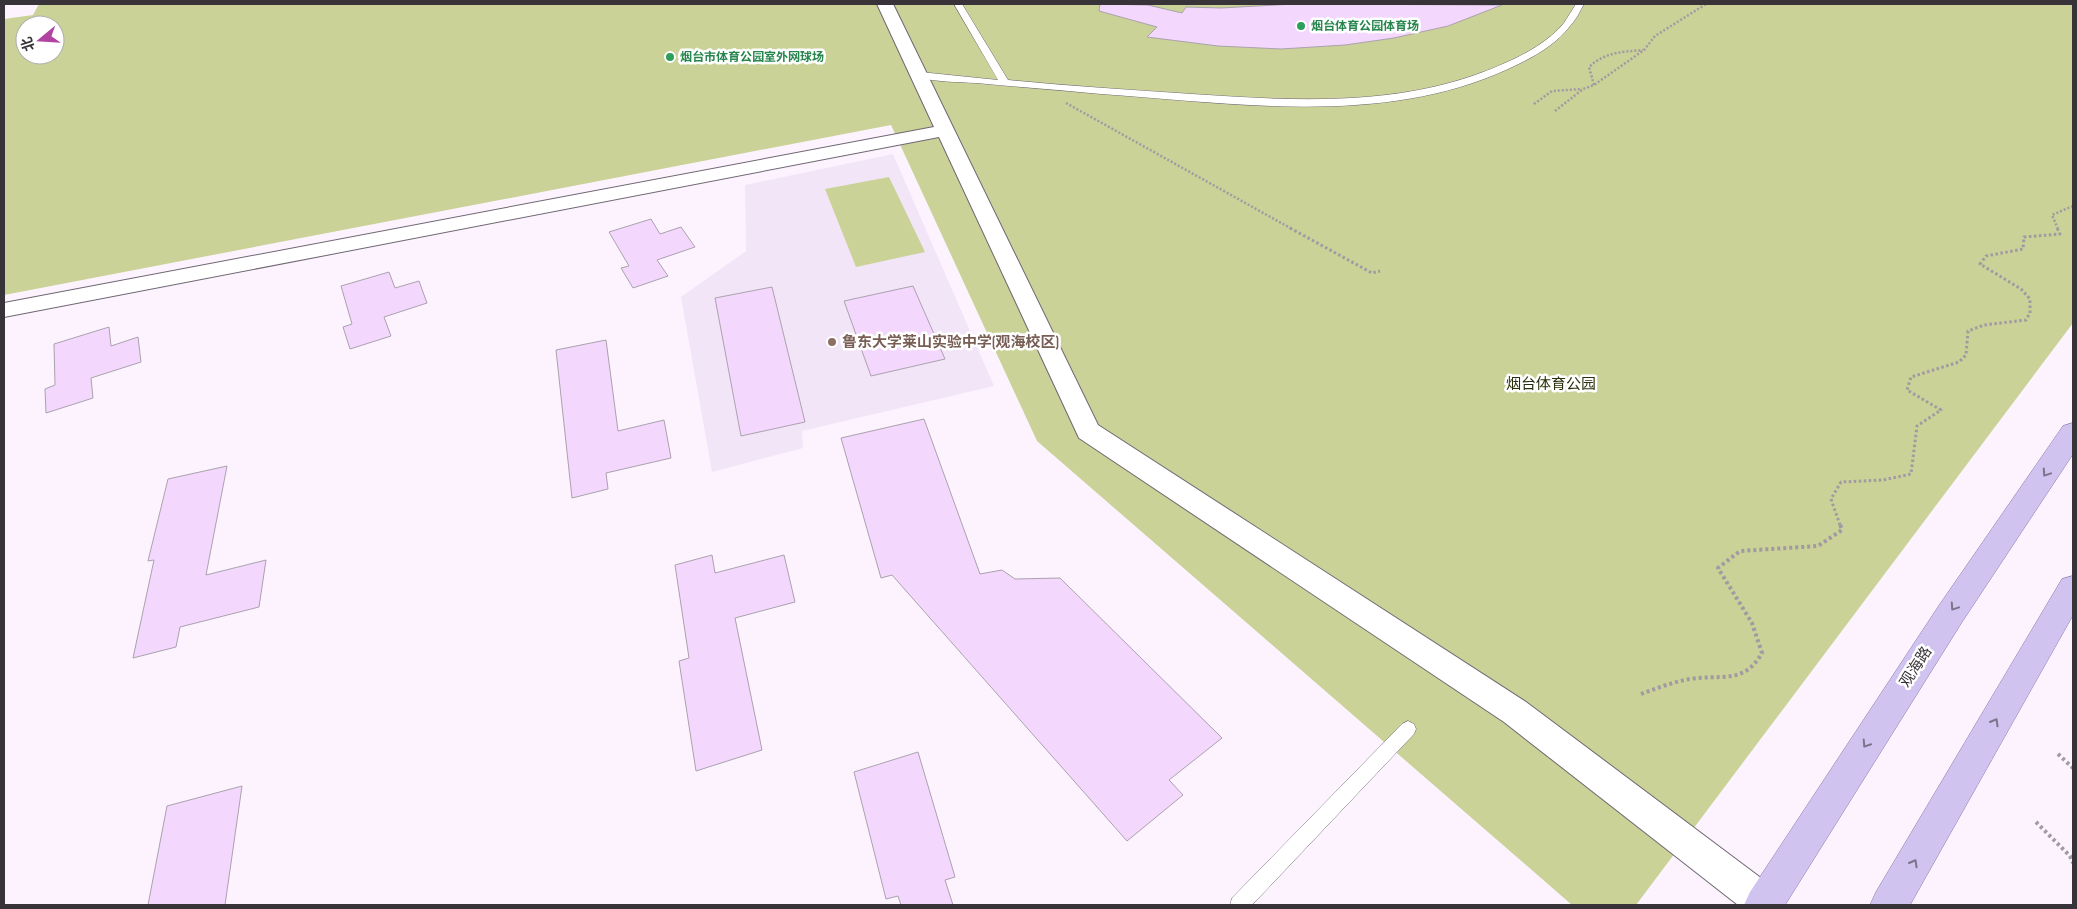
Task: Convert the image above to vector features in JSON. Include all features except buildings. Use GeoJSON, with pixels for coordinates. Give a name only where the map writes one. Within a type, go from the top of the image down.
{"type":"FeatureCollection","features":[{"type":"Feature","properties":{"kind":"main road","name":"观海路"},"geometry":{"type":"LineString","coordinates":[[1764,904],[1951,613],[2073,433]]}},
{"type":"Feature","properties":{"kind":"main road"},"geometry":{"type":"LineString","coordinates":[[1889,905],[2073,588]]}},
{"type":"Feature","properties":{"kind":"street"},"geometry":{"type":"LineString","coordinates":[[885,4],[1088,430],[1515,712],[1764,904]]}},
{"type":"Feature","properties":{"kind":"street"},"geometry":{"type":"LineString","coordinates":[[4,310],[946,130]]}},
{"type":"Feature","properties":{"kind":"lane"},"geometry":{"type":"LineString","coordinates":[[958,4],[1005,84]]}},
{"type":"Feature","properties":{"kind":"lane"},"geometry":{"type":"LineString","coordinates":[[920,75],[1037,87],[1307,103],[1381,100],[1442,89],[1485,77],[1536,50],[1565,28],[1580,4]]}},
{"type":"Feature","properties":{"kind":"lane"},"geometry":{"type":"LineString","coordinates":[[1239,905],[1408,729]]}},
{"type":"Feature","properties":{"kind":"path"},"geometry":{"type":"LineString","coordinates":[[1534,104],[1552,91],[1583,89],[1594,85],[1644,50],[1655,36],[1706,4]]}},
{"type":"Feature","properties":{"kind":"path"},"geometry":{"type":"LineString","coordinates":[[1594,85],[1589,67],[1595,60],[1607,53],[1644,50]]}},
{"type":"Feature","properties":{"kind":"path"},"geometry":{"type":"LineString","coordinates":[[1037,87],[1372,272],[1380,271]]}},
{"type":"Feature","properties":{"kind":"path"},"geometry":{"type":"LineString","coordinates":[[1555,111],[1583,89]]}},
{"type":"Feature","properties":{"kind":"path"},"geometry":{"type":"LineString","coordinates":[[1642,694],[1663,684],[1693,678],[1724,678],[1745,673],[1757,665],[1762,652],[1752,623],[1718,568],[1740,551],[1818,546],[1842,530],[1831,499],[1841,482],[1884,480],[1911,474],[1917,426],[1941,410],[1907,390],[1911,377],[1958,362],[1966,355],[1968,331],[1984,325],[2026,320],[2030,313],[2030,299],[2020,289],[1980,264],[1986,256],[2023,249],[2024,237],[2060,234],[2052,215],[2073,206]]}},
{"type":"Feature","properties":{"kind":"path"},"geometry":{"type":"LineString","coordinates":[[2058,754],[2073,768]]}},
{"type":"Feature","properties":{"kind":"path"},"geometry":{"type":"LineString","coordinates":[[2036,822],[2070,856],[2073,863]]}},
{"type":"Feature","properties":{"kind":"shaded area","name":"鲁东大学莱山实验中学(观海校区)"},"geometry":{"type":"Polygon","coordinates":[[[893,154],[994,386],[802,431],[803,448],[712,472],[681,297],[746,251],[745,185],[893,154]]]}},
{"type":"Feature","properties":{"kind":"green space","name":"烟台体育公园"},"geometry":{"type":"Polygon","coordinates":[[[39,4],[2073,4],[2073,323],[1636,905],[1572,905],[1037,441],[891,125],[4,295],[4,19],[15,17],[15,65],[65,65],[65,15],[33,15],[39,4]]]}},
{"type":"Feature","properties":{"kind":"green space"},"geometry":{"type":"Polygon","coordinates":[[[889,177],[925,252],[856,267],[825,189],[889,177]]]}},
{"type":"Feature","properties":{"kind":"place","name":"烟台体育公园体育场"},"geometry":{"type":"Point","coordinates":[1301,26]}},
{"type":"Feature","properties":{"kind":"place","name":"烟台市体育公园室外网球场"},"geometry":{"type":"Point","coordinates":[670,57]}},
{"type":"Feature","properties":{"kind":"place","name":"鲁东大学莱山实验中学(观海校区)"},"geometry":{"type":"Point","coordinates":[832,342]}}]}
